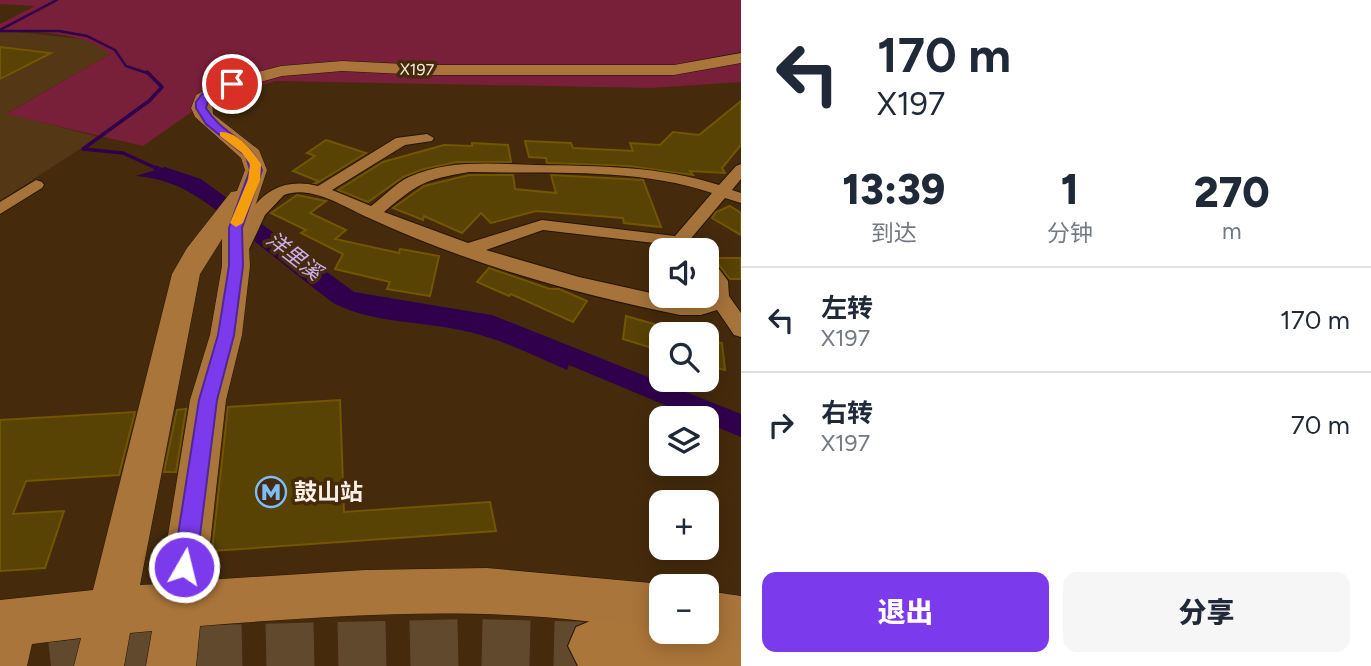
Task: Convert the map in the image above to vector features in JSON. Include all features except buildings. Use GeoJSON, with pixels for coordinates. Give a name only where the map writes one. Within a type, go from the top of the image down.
{"type":"FeatureCollection","features":[{"type":"Feature","properties":{"kind":"main road","name":"X197"},"geometry":{"type":"LineString","coordinates":[[242,217],[256,164],[251,155],[209,122],[203,113],[201,102],[226,86],[281,71],[342,66],[425,70],[674,70],[741,58]]}},
{"type":"Feature","properties":{"kind":"main road"},"geometry":{"type":"LineString","coordinates":[[171,666],[208,400],[226,335],[242,217]]}},
{"type":"Feature","properties":{"kind":"main road"},"geometry":{"type":"LineString","coordinates":[[99,666],[186,274],[242,217]]}},
{"type":"Feature","properties":{"kind":"main road"},"geometry":{"type":"LineString","coordinates":[[5,638],[111,611],[364,593],[489,591],[649,606]]}},
{"type":"Feature","properties":{"kind":"main road"},"geometry":{"type":"LineString","coordinates":[[719,616],[741,620]]}},
{"type":"Feature","properties":{"kind":"main road"},"geometry":{"type":"LineString","coordinates":[[595,646],[731,666]]}},
{"type":"Feature","properties":{"kind":"street"},"geometry":{"type":"LineString","coordinates":[[318,192],[401,141],[427,138]]}},
{"type":"Feature","properties":{"kind":"street"},"geometry":{"type":"LineString","coordinates":[[372,214],[412,181],[442,172],[469,169],[649,174],[680,178],[741,198]]}},
{"type":"Feature","properties":{"kind":"street"},"geometry":{"type":"LineString","coordinates":[[690,238],[722,191],[741,169]]}},
{"type":"Feature","properties":{"kind":"street"},"geometry":{"type":"LineString","coordinates":[[0,209],[36,185]]}},
{"type":"Feature","properties":{"kind":"street"},"geometry":{"type":"LineString","coordinates":[[242,217],[285,188],[298,187],[470,249],[600,290],[649,300]]}},
{"type":"Feature","properties":{"kind":"street"},"geometry":{"type":"LineString","coordinates":[[470,249],[542,225],[576,227],[649,241]]}},
{"type":"Feature","properties":{"kind":"street"},"geometry":{"type":"LineString","coordinates":[[719,297],[741,299]]}},
{"type":"Feature","properties":{"kind":"street"},"geometry":{"type":"LineString","coordinates":[[719,297],[741,329]]}},
{"type":"Feature","properties":{"kind":"shaded area"},"geometry":{"type":"Polygon","coordinates":[[[0,0],[741,0],[741,82],[651,88],[275,81],[203,104],[143,146],[6,114],[110,54],[99,46],[72,37],[0,30],[0,24],[35,6],[0,4],[0,0]]]}},
{"type":"Feature","properties":{"kind":"shaded area"},"geometry":{"type":"Polygon","coordinates":[[[0,30],[81,39],[98,44],[110,54],[7,113],[98,137],[0,201],[0,30]]]}},
{"type":"Feature","properties":{"kind":"water"},"geometry":{"type":"Polygon","coordinates":[[[165,167],[201,179],[354,292],[492,315],[649,377],[649,392],[686,392],[741,414],[741,437],[719,428],[719,406],[667,406],[569,365],[567,370],[474,333],[379,318],[348,310],[333,303],[198,198],[169,183],[136,176],[165,167]]]}},
{"type":"Feature","properties":{"kind":"waterway","name":"洋里溪"},"geometry":{"type":"LineString","coordinates":[[0,30],[57,0]]}},
{"type":"Feature","properties":{"kind":"waterway","name":"洋里溪"},"geometry":{"type":"LineString","coordinates":[[0,31],[59,31],[87,36],[115,50],[126,66],[148,74]]}},
{"type":"Feature","properties":{"kind":"waterway","name":"洋里溪"},"geometry":{"type":"LineString","coordinates":[[148,74],[162,87],[149,101],[83,149],[123,153],[160,170]]}},
{"type":"Feature","properties":{"kind":"waterway","name":"洋里溪"},"geometry":{"type":"LineString","coordinates":[[156,168],[167,173]]}},
{"type":"Feature","properties":{"kind":"tunnel"},"geometry":{"type":"LineString","coordinates":[[51,666],[205,649],[473,643],[595,646]]}},
{"type":"Feature","properties":{"kind":"slow traffic"},"geometry":{"type":"LineString","coordinates":[[224,134],[246,150],[256,164],[254,180],[236,223]]}},
{"type":"Feature","properties":{"kind":"place","name":"鼓山站"},"geometry":{"type":"Point","coordinates":[271,492]}},
{"type":"Feature","properties":{"kind":"route"},"geometry":{"type":"LineString","coordinates":[[184,567],[208,400],[226,335],[236,266],[235,228],[256,170],[251,155],[209,122],[201,108],[201,102],[206,96],[232,84]]}}]}
